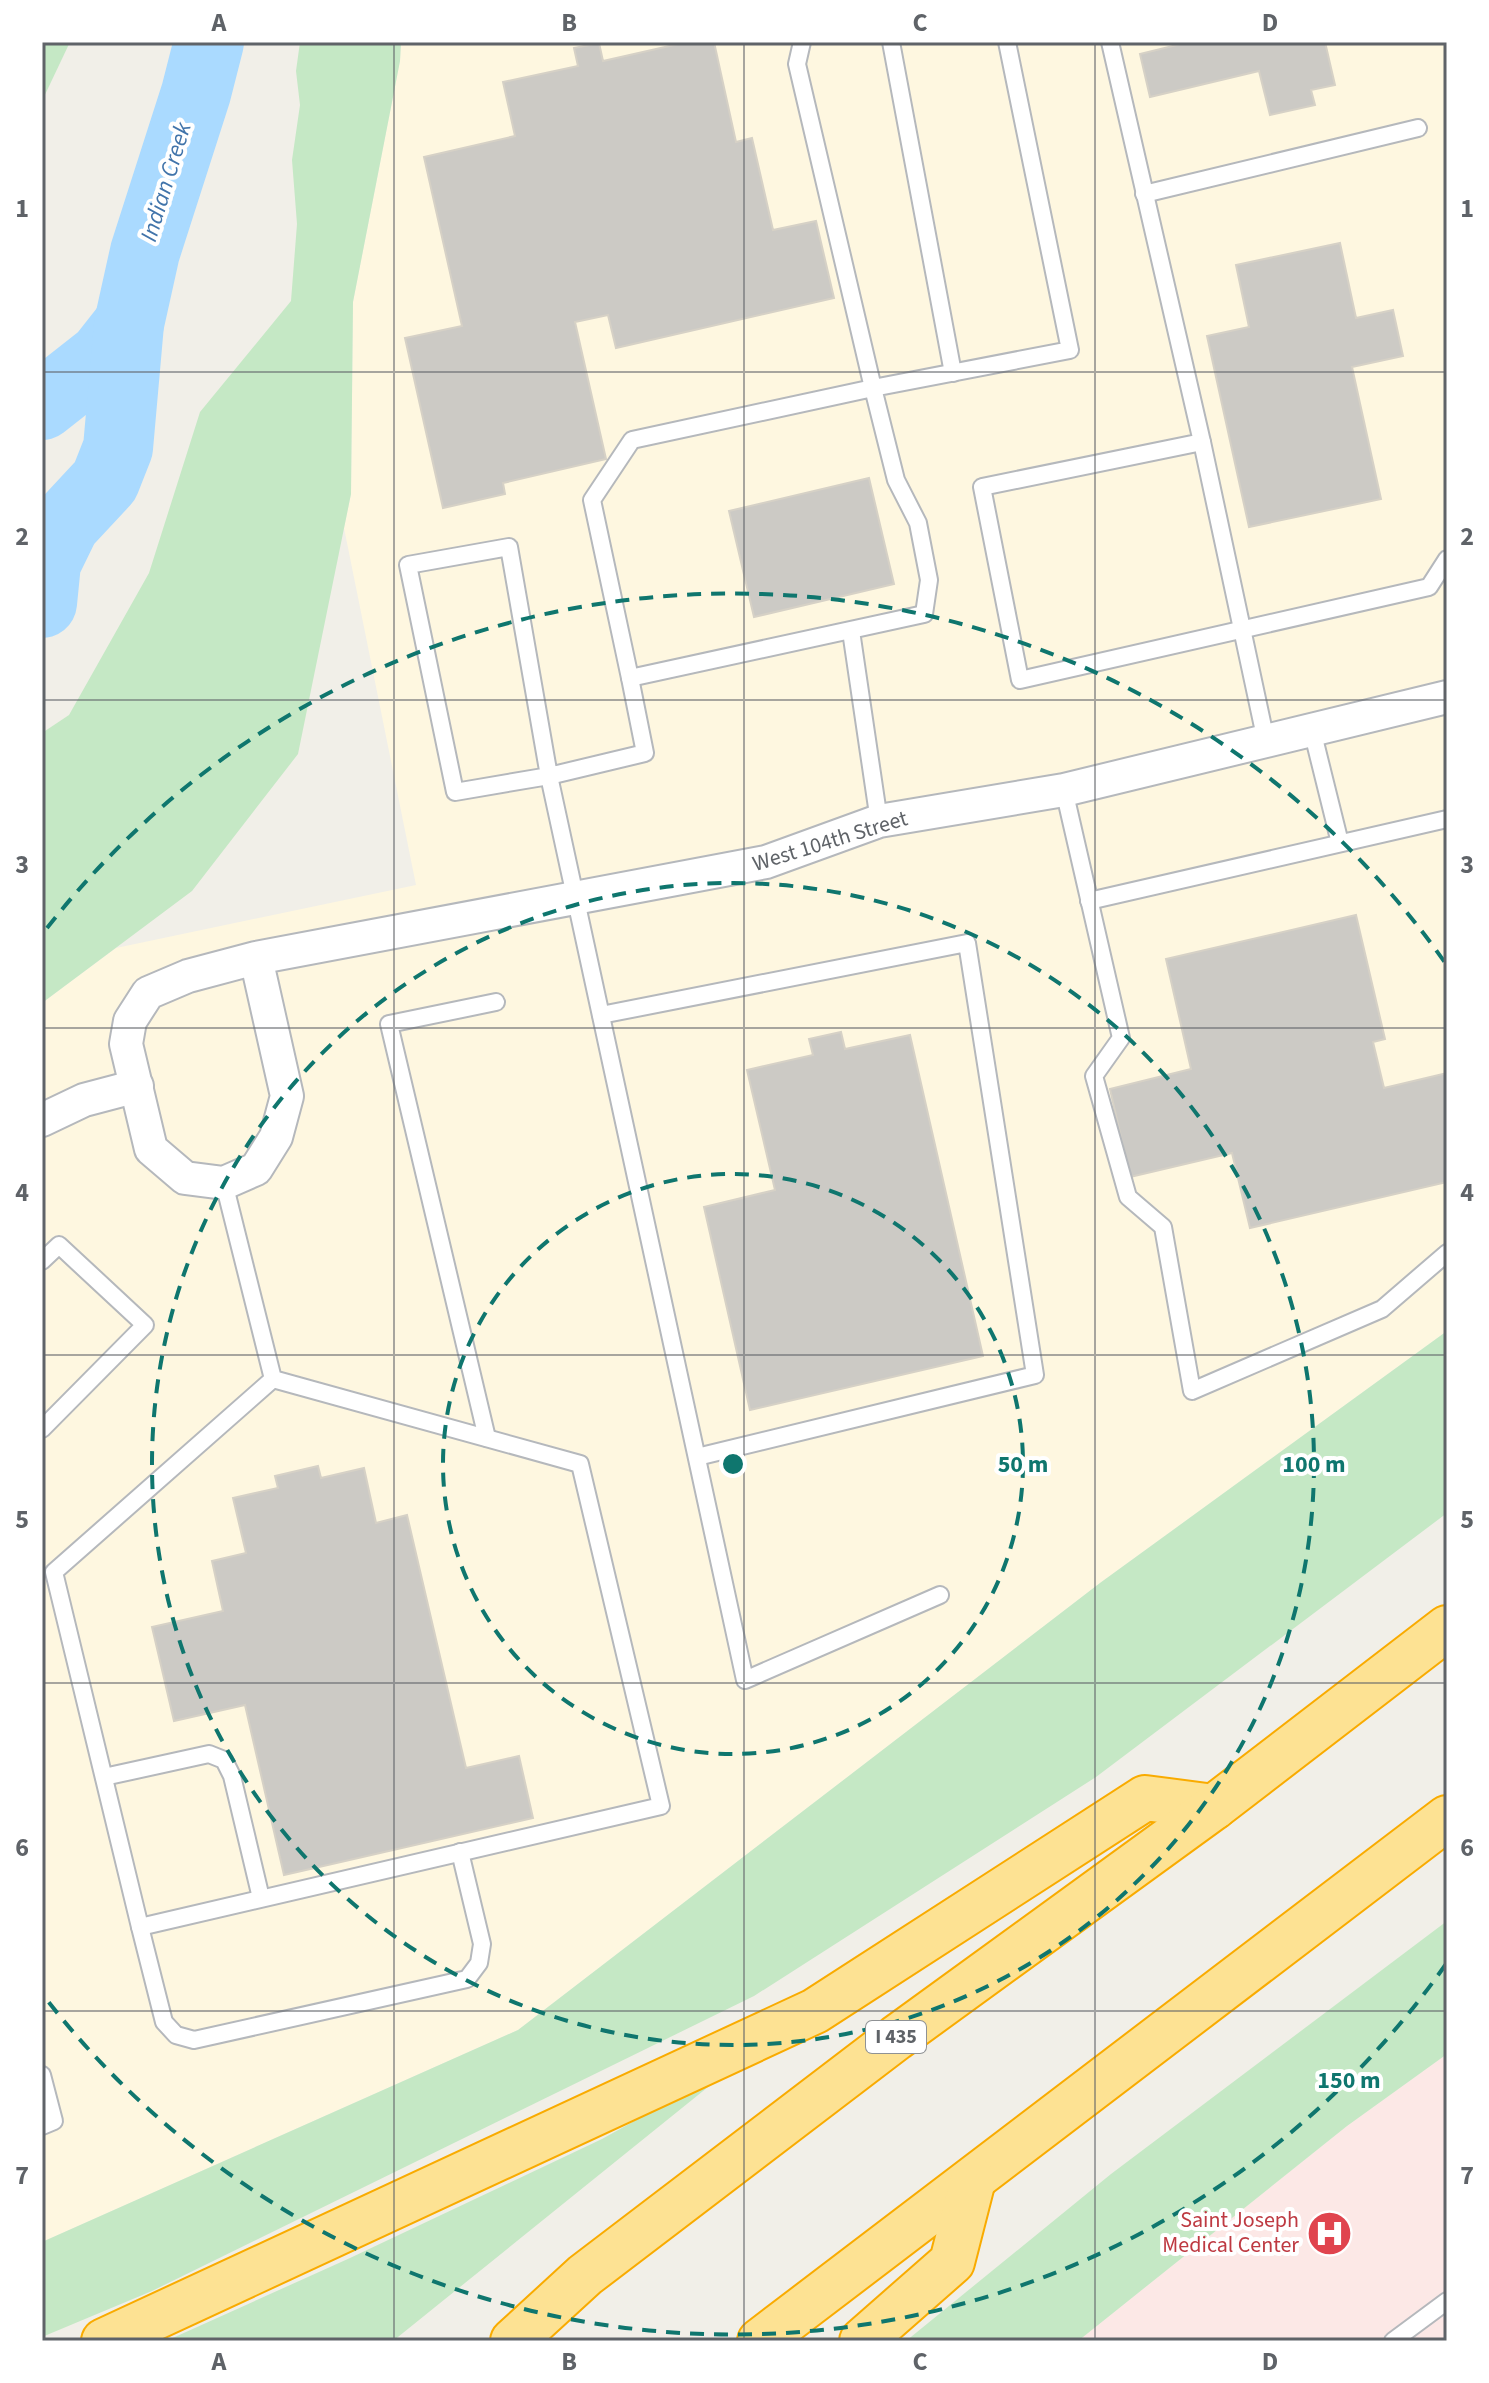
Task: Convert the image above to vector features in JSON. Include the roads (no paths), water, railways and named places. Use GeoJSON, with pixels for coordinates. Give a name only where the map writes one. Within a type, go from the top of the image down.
{"type":"FeatureCollection","features":[{"type":"Feature","properties":{"kind":"highway","name":"I 435"},"geometry":{"type":"LineString","coordinates":[[513,2341],[585,2275],[871,2057],[1214,1807],[1447,1628]]}},
{"type":"Feature","properties":{"kind":"highway"},"geometry":{"type":"LineString","coordinates":[[104,2341],[815,2011],[1145,1798],[1214,1807]]}},
{"type":"Feature","properties":{"kind":"highway"},"geometry":{"type":"LineString","coordinates":[[760,2341],[1447,1818]]}},
{"type":"Feature","properties":{"kind":"highway"},"geometry":{"type":"LineString","coordinates":[[862,2341],[952,2262],[973,2180]]}},
{"type":"Feature","properties":{"kind":"street","name":"West 104th Street"},"geometry":{"type":"LineString","coordinates":[[256,958],[766,862],[879,821],[1064,790],[1447,697]]}},
{"type":"Feature","properties":{"kind":"street"},"geometry":{"type":"LineString","coordinates":[[256,958],[287,1096],[276,1137],[256,1169],[224,1183],[185,1178],[151,1149],[126,1044],[130,1021],[148,993],[188,976],[256,958]]}},
{"type":"Feature","properties":{"kind":"street"},"geometry":{"type":"LineString","coordinates":[[42,1120],[84,1100],[137,1086]]}},
{"type":"Feature","properties":{"kind":"lane"},"geometry":{"type":"LineString","coordinates":[[630,678],[924,614],[929,580],[918,523],[896,480],[873,388],[797,64],[802,42]]}},
{"type":"Feature","properties":{"kind":"lane"},"geometry":{"type":"LineString","coordinates":[[891,42],[953,373]]}},
{"type":"Feature","properties":{"kind":"lane"},"geometry":{"type":"LineString","coordinates":[[940,1595],[745,1680],[549,776],[509,547],[408,565],[455,792],[549,776],[645,753],[592,500],[632,440],[873,388],[1070,350],[1007,42]]}},
{"type":"Feature","properties":{"kind":"lane"},"geometry":{"type":"LineString","coordinates":[[1110,42],[1202,442],[1266,741]]}},
{"type":"Feature","properties":{"kind":"lane"},"geometry":{"type":"LineString","coordinates":[[1144,194],[1418,128]]}},
{"type":"Feature","properties":{"kind":"lane"},"geometry":{"type":"LineString","coordinates":[[1202,442],[982,487],[1020,680],[1429,587],[1447,559]]}},
{"type":"Feature","properties":{"kind":"lane"},"geometry":{"type":"LineString","coordinates":[[851,631],[879,821]]}},
{"type":"Feature","properties":{"kind":"lane"},"geometry":{"type":"LineString","coordinates":[[1312,730],[1340,843]]}},
{"type":"Feature","properties":{"kind":"lane"},"geometry":{"type":"LineString","coordinates":[[1064,790],[1121,1038],[1094,1076],[1128,1197],[1163,1227],[1192,1391],[1382,1309],[1447,1253]]}},
{"type":"Feature","properties":{"kind":"lane"},"geometry":{"type":"LineString","coordinates":[[1089,901],[1447,819]]}},
{"type":"Feature","properties":{"kind":"lane"},"geometry":{"type":"LineString","coordinates":[[601,1015],[967,943],[1035,1375],[697,1457]]}},
{"type":"Feature","properties":{"kind":"lane"},"geometry":{"type":"LineString","coordinates":[[487,1438],[389,1024],[496,1002]]}},
{"type":"Feature","properties":{"kind":"lane"},"geometry":{"type":"LineString","coordinates":[[224,1183],[273,1379]]}},
{"type":"Feature","properties":{"kind":"lane"},"geometry":{"type":"LineString","coordinates":[[42,1261],[59,1245],[145,1325],[42,1429]]}},
{"type":"Feature","properties":{"kind":"lane"},"geometry":{"type":"LineString","coordinates":[[140,1927],[661,1806],[580,1464],[273,1379]]}},
{"type":"Feature","properties":{"kind":"lane"},"geometry":{"type":"LineString","coordinates":[[273,1379],[54,1572],[164,2022],[176,2035],[194,2040],[467,1979],[479,1963],[482,1944],[460,1852]]}},
{"type":"Feature","properties":{"kind":"lane"},"geometry":{"type":"LineString","coordinates":[[104,1777],[209,1754],[224,1760],[232,1776],[261,1898]]}},
{"type":"Feature","properties":{"kind":"lane"},"geometry":{"type":"LineString","coordinates":[[42,2075],[54,2121],[42,2126]]}},
{"type":"Feature","properties":{"kind":"lane"},"geometry":{"type":"LineString","coordinates":[[1393,2341],[1447,2301]]}},
{"type":"Feature","properties":{"kind":"waterway","name":"Indian Creek"},"geometry":{"type":"LineString","coordinates":[[42,603],[46,563],[65,524],[105,481],[118,448],[129,324],[145,252],[196,93],[209,42]]}},
{"type":"Feature","properties":{"kind":"waterway","name":"Indian Creek"},"geometry":{"type":"LineString","coordinates":[[42,405],[103,357],[129,324]]}},
{"type":"Feature","properties":{"kind":"place","name":"Saint Joseph Medical Center"},"geometry":{"type":"Point","coordinates":[1330,2233]}}]}
